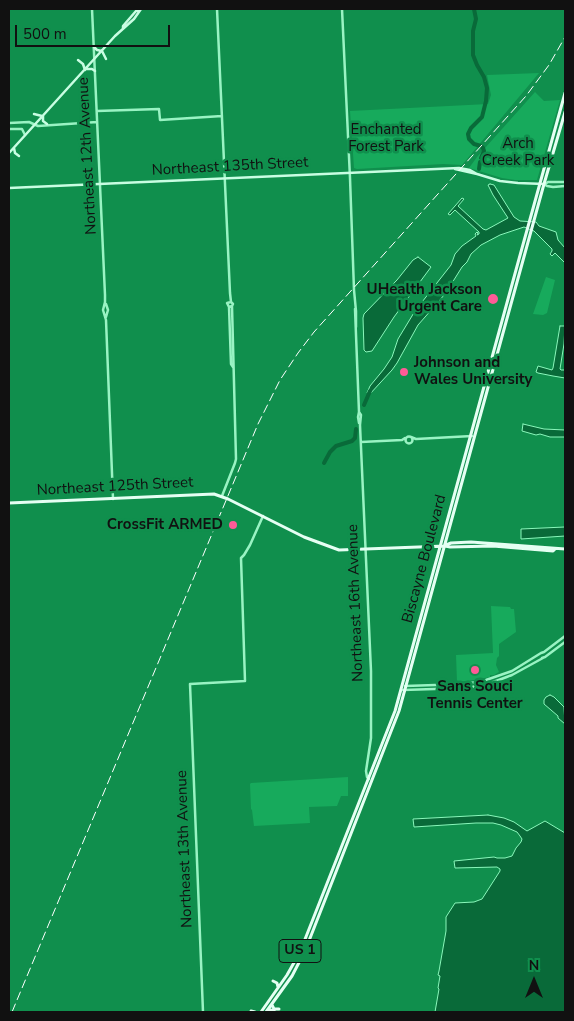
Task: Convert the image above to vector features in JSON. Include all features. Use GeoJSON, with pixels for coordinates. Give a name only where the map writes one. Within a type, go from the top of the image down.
{"type":"FeatureCollection","features":[{"type":"Feature","properties":{"kind":"main road"},"geometry":{"type":"LineString","coordinates":[[9,153],[132,16],[140,10]]}},
{"type":"Feature","properties":{"kind":"main road"},"geometry":{"type":"LineString","coordinates":[[94,47],[102,51],[106,59]]}},
{"type":"Feature","properties":{"kind":"main road"},"geometry":{"type":"LineString","coordinates":[[78,60],[86,69]]}},
{"type":"Feature","properties":{"kind":"main road"},"geometry":{"type":"LineString","coordinates":[[86,69],[92,69],[95,72]]}},
{"type":"Feature","properties":{"kind":"main road","name":"Biscayne Boulevard"},"geometry":{"type":"LineString","coordinates":[[261,1012],[290,971],[300,952],[390,726],[416,652],[532,230],[532,220],[540,184],[565,93]]}},
{"type":"Feature","properties":{"kind":"main road","name":"Biscayne Boulevard"},"geometry":{"type":"LineString","coordinates":[[266,1012],[292,976],[305,951],[394,726],[414,642],[527,228],[532,220],[544,184],[565,112]]}},
{"type":"Feature","properties":{"kind":"main road"},"geometry":{"type":"LineString","coordinates":[[34,114],[42,116]]}},
{"type":"Feature","properties":{"kind":"main road"},"geometry":{"type":"LineString","coordinates":[[42,116],[43,121],[48,124]]}},
{"type":"Feature","properties":{"kind":"main road"},"geometry":{"type":"LineString","coordinates":[[553,135],[558,136]]}},
{"type":"Feature","properties":{"kind":"main road"},"geometry":{"type":"LineString","coordinates":[[14,147],[15,153],[19,156]]}},
{"type":"Feature","properties":{"kind":"main road","name":"Northeast 135th Street"},"geometry":{"type":"LineString","coordinates":[[9,188],[463,168],[500,181],[544,184]]}},
{"type":"Feature","properties":{"kind":"main road"},"geometry":{"type":"LineString","coordinates":[[482,394],[484,404]]}},
{"type":"Feature","properties":{"kind":"main road"},"geometry":{"type":"LineString","coordinates":[[479,405],[481,416]]}},
{"type":"Feature","properties":{"kind":"main road","name":"Northeast 125th Street"},"geometry":{"type":"LineString","coordinates":[[9,503],[214,494],[222,496]]}},
{"type":"Feature","properties":{"kind":"main road"},"geometry":{"type":"LineString","coordinates":[[222,496],[304,537],[343,551],[440,546],[513,548],[519,546]]}},
{"type":"Feature","properties":{"kind":"main road"},"geometry":{"type":"LineString","coordinates":[[448,534],[454,543]]}},
{"type":"Feature","properties":{"kind":"main road"},"geometry":{"type":"LineString","coordinates":[[445,546],[450,543],[474,543],[553,550],[565,549]]}},
{"type":"Feature","properties":{"kind":"main road"},"geometry":{"type":"LineString","coordinates":[[468,546],[474,543]]}},
{"type":"Feature","properties":{"kind":"main road"},"geometry":{"type":"LineString","coordinates":[[414,642],[416,652]]}},
{"type":"Feature","properties":{"kind":"main road"},"geometry":{"type":"LineString","coordinates":[[369,779],[371,785]]}},
{"type":"Feature","properties":{"kind":"main road"},"geometry":{"type":"LineString","coordinates":[[273,981],[277,983],[278,989]]}},
{"type":"Feature","properties":{"kind":"main road"},"geometry":{"type":"LineString","coordinates":[[272,1004],[272,1007],[277,1011]]}},
{"type":"Feature","properties":{"kind":"main road"},"geometry":{"type":"LineString","coordinates":[[250,1010],[255,1012]]}},
{"type":"Feature","properties":{"kind":"main road"},"geometry":{"type":"LineString","coordinates":[[266,1012],[271,1010],[277,1011]]}},
{"type":"Feature","properties":{"kind":"street","name":"Northeast 12th Avenue"},"geometry":{"type":"LineString","coordinates":[[92,9],[105,302],[103,310],[106,320],[113,499]]}},
{"type":"Feature","properties":{"kind":"street"},"geometry":{"type":"LineString","coordinates":[[217,9],[230,293],[230,302],[227,304],[230,306],[236,461],[222,496]]}},
{"type":"Feature","properties":{"kind":"street","name":"Northeast 16th Avenue"},"geometry":{"type":"LineString","coordinates":[[342,9],[371,671],[371,738],[366,771],[369,779]]}},
{"type":"Feature","properties":{"kind":"street"},"geometry":{"type":"LineString","coordinates":[[97,112],[159,109],[160,120],[222,116]]}},
{"type":"Feature","properties":{"kind":"street"},"geometry":{"type":"LineString","coordinates":[[9,122],[29,122],[38,126],[97,122]]}},
{"type":"Feature","properties":{"kind":"street"},"geometry":{"type":"LineString","coordinates":[[9,129],[22,129],[25,135]]}},
{"type":"Feature","properties":{"kind":"street","name":"Northeast 135th Street"},"geometry":{"type":"LineString","coordinates":[[544,184],[548,182],[565,182]]}},
{"type":"Feature","properties":{"kind":"street","name":"Northeast 135th Street"},"geometry":{"type":"LineString","coordinates":[[544,184],[553,187],[565,186]]}},
{"type":"Feature","properties":{"kind":"street"},"geometry":{"type":"LineString","coordinates":[[404,440],[408,436],[416,439],[475,436]]}},
{"type":"Feature","properties":{"kind":"street"},"geometry":{"type":"LineString","coordinates":[[361,442],[404,440],[408,443],[416,439]]}},
{"type":"Feature","properties":{"kind":"street","name":"Northeast 13th Avenue"},"geometry":{"type":"LineString","coordinates":[[203,1012],[190,684],[245,681],[241,558],[250,545],[263,516]]}},
{"type":"Feature","properties":{"kind":"street"},"geometry":{"type":"LineString","coordinates":[[543,655],[565,636]]}},
{"type":"Feature","properties":{"kind":"street"},"geometry":{"type":"LineString","coordinates":[[404,688],[466,684],[486,680],[512,671],[565,642]]}},
{"type":"Feature","properties":{"kind":"green space","name":"Enchanted Forest Park"},"geometry":{"type":"Polygon","coordinates":[[[539,73],[462,165],[443,164],[354,168],[350,111],[488,104],[491,95],[487,75],[539,73]]]}},
{"type":"Feature","properties":{"kind":"green space","name":"Arch Creek Park"},"geometry":{"type":"Polygon","coordinates":[[[535,92],[544,101],[560,100],[537,180],[502,178],[469,168],[477,157],[535,92]]]}},
{"type":"Feature","properties":{"kind":"green space"},"geometry":{"type":"Polygon","coordinates":[[[546,277],[555,280],[547,313],[543,315],[533,314],[546,277]]]}},
{"type":"Feature","properties":{"kind":"green space"},"geometry":{"type":"Polygon","coordinates":[[[491,606],[514,609],[516,632],[499,644],[499,656],[496,665],[499,672],[490,675],[490,677],[457,682],[456,655],[493,653],[491,606]]]}},
{"type":"Feature","properties":{"kind":"green space"},"geometry":{"type":"Polygon","coordinates":[[[348,777],[348,796],[341,796],[337,806],[309,807],[310,823],[254,826],[251,809],[251,783],[348,777]]]}},
{"type":"Feature","properties":{"kind":"shaded area"},"geometry":{"type":"Polygon","coordinates":[[[488,185],[494,185],[514,217],[520,221],[536,222],[539,226],[556,232],[558,240],[565,248],[565,263],[555,253],[552,256],[550,254],[552,249],[534,231],[524,227],[500,235],[481,245],[471,254],[447,291],[418,325],[392,370],[369,395],[367,393],[370,386],[392,357],[398,339],[415,311],[451,265],[455,254],[462,246],[476,236],[477,232],[477,235],[479,234],[479,232],[455,210],[450,215],[448,214],[462,198],[464,199],[458,206],[483,229],[486,230],[508,218],[493,195],[488,185]]]}},
{"type":"Feature","properties":{"kind":"shaded area"},"geometry":{"type":"Polygon","coordinates":[[[418,257],[431,267],[394,317],[372,351],[366,352],[364,350],[364,314],[397,280],[413,260],[418,257]]]}},
{"type":"Feature","properties":{"kind":"shaded area"},"geometry":{"type":"Polygon","coordinates":[[[560,326],[565,326],[560,369],[565,370],[565,378],[536,372],[538,366],[552,370],[560,326]]]}},
{"type":"Feature","properties":{"kind":"shaded area"},"geometry":{"type":"Polygon","coordinates":[[[523,424],[544,429],[565,430],[565,437],[550,437],[522,431],[523,424]]]}},
{"type":"Feature","properties":{"kind":"shaded area"},"geometry":{"type":"Polygon","coordinates":[[[565,527],[565,536],[521,539],[521,529],[565,527]]]}},
{"type":"Feature","properties":{"kind":"shaded area"},"geometry":{"type":"Polygon","coordinates":[[[550,695],[564,707],[565,724],[544,704],[546,697],[550,695]]]}},
{"type":"Feature","properties":{"kind":"shaded area"},"geometry":{"type":"Polygon","coordinates":[[[488,815],[514,822],[527,831],[545,821],[565,833],[565,1012],[435,1012],[439,989],[440,976],[438,975],[446,931],[446,917],[455,903],[474,902],[482,899],[500,871],[497,867],[455,868],[454,861],[512,856],[522,839],[517,832],[493,823],[414,827],[413,819],[488,815]]]}},
{"type":"Feature","properties":{"kind":"waterway"},"geometry":{"type":"LineString","coordinates":[[474,9],[476,19],[473,31],[473,55],[484,77],[487,88],[482,117],[468,134],[469,139],[474,144],[483,148],[484,151],[481,158]]}},
{"type":"Feature","properties":{"kind":"waterway"},"geometry":{"type":"LineString","coordinates":[[479,169],[480,162]]}},
{"type":"Feature","properties":{"kind":"waterway"},"geometry":{"type":"LineString","coordinates":[[364,405],[370,391]]}},
{"type":"Feature","properties":{"kind":"waterway"},"geometry":{"type":"LineString","coordinates":[[324,463],[336,446],[352,441],[355,438],[356,429]]}},
{"type":"Feature","properties":{"kind":"railway"},"geometry":{"type":"LineString","coordinates":[[12,1012],[258,424],[280,380],[314,332],[526,96],[549,65],[565,37]]}},
{"type":"Feature","properties":{"kind":"place","name":"UHealth Jackson Urgent Care"},"geometry":{"type":"Point","coordinates":[493,299]}},
{"type":"Feature","properties":{"kind":"place","name":"Johnson and Wales University"},"geometry":{"type":"Point","coordinates":[404,372]}},
{"type":"Feature","properties":{"kind":"place","name":"CrossFit ARMED"},"geometry":{"type":"Point","coordinates":[233,525]}},
{"type":"Feature","properties":{"kind":"place","name":"Sans Souci Tennis Center"},"geometry":{"type":"Point","coordinates":[475,670]}}]}
